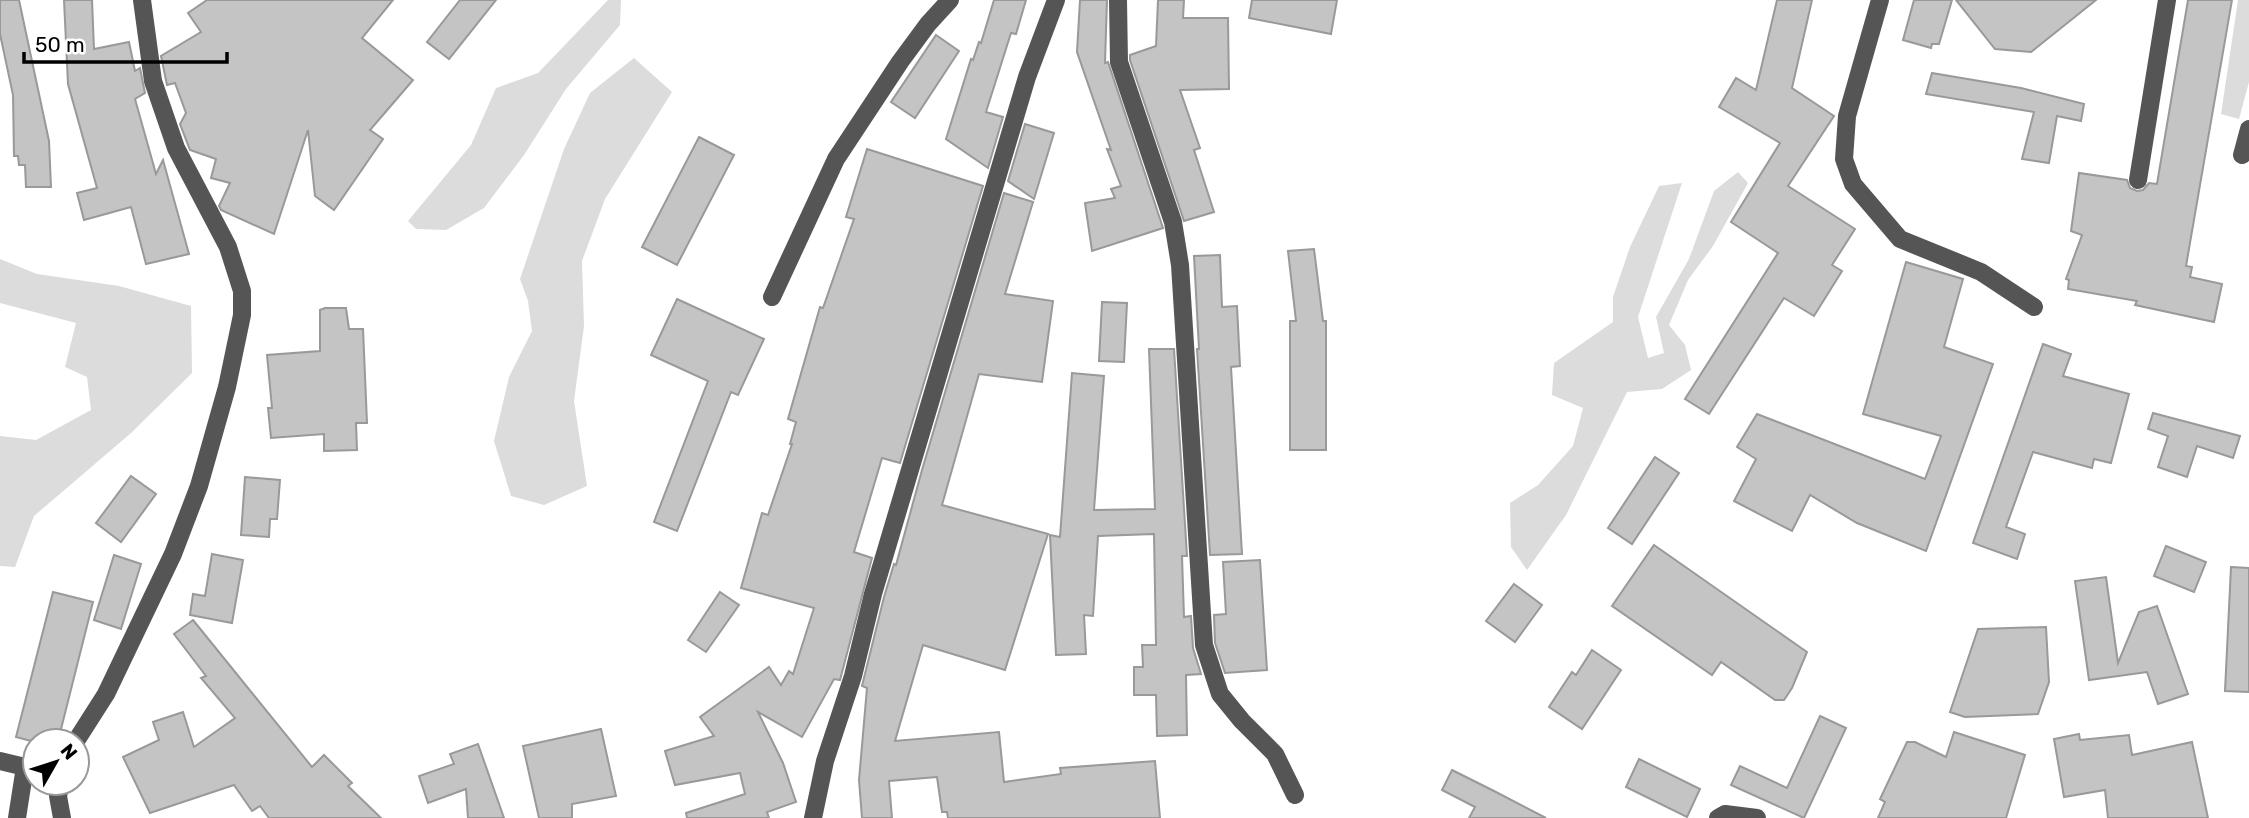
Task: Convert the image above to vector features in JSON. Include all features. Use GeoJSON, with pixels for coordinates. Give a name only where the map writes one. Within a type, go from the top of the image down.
{"type":"FeatureCollection","features":[{"type":"Feature","properties":{"kind":"street"},"geometry":{"type":"LineString","coordinates":[[85,727],[106,694],[177,543],[199,486],[220,412],[242,315],[242,291],[228,247],[176,148],[153,81],[142,0]]}},
{"type":"Feature","properties":{"kind":"street"},"geometry":{"type":"LineString","coordinates":[[772,297],[836,159],[900,62],[950,0]]}},
{"type":"Feature","properties":{"kind":"street"},"geometry":{"type":"LineString","coordinates":[[813,818],[825,761],[853,676],[873,594],[1027,77],[1056,0]]}},
{"type":"Feature","properties":{"kind":"street"},"geometry":{"type":"LineString","coordinates":[[1118,0],[1119,62],[1173,222],[1180,265],[1204,645],[1220,694],[1275,754],[1295,795]]}},
{"type":"Feature","properties":{"kind":"street"},"geometry":{"type":"LineString","coordinates":[[1880,0],[1847,116],[1844,159],[1853,184],[1900,239],[1981,272],[2034,307]]}},
{"type":"Feature","properties":{"kind":"street"},"geometry":{"type":"LineString","coordinates":[[2138,180],[2167,0]]}},
{"type":"Feature","properties":{"kind":"street"},"geometry":{"type":"LineString","coordinates":[[2242,155],[2249,129]]}},
{"type":"Feature","properties":{"kind":"street"},"geometry":{"type":"LineString","coordinates":[[0,761],[25,767],[17,818]]}},
{"type":"Feature","properties":{"kind":"street"},"geometry":{"type":"LineString","coordinates":[[58,797],[62,818]]}},
{"type":"Feature","properties":{"kind":"street"},"geometry":{"type":"LineString","coordinates":[[1718,818],[1725,814],[1757,818]]}},
{"type":"Feature","properties":{"kind":"shaded area"},"geometry":{"type":"Polygon","coordinates":[[[608,0],[621,0],[620,25],[566,89],[524,155],[484,208],[446,230],[416,229],[408,221],[471,145],[496,88],[538,73],[608,0]]]}},
{"type":"Feature","properties":{"kind":"shaded area"},"geometry":{"type":"Polygon","coordinates":[[[2238,0],[2249,0],[2249,82],[2239,119],[2221,114],[2238,0]]]}},
{"type":"Feature","properties":{"kind":"shaded area"},"geometry":{"type":"Polygon","coordinates":[[[634,58],[672,92],[605,199],[582,261],[584,326],[574,401],[587,486],[544,505],[511,496],[494,441],[509,377],[532,331],[528,301],[520,279],[564,149],[590,93],[634,58]]]}},
{"type":"Feature","properties":{"kind":"shaded area"},"geometry":{"type":"Polygon","coordinates":[[[1738,172],[1748,183],[1713,246],[1688,280],[1669,325],[1685,345],[1691,370],[1662,389],[1627,392],[1566,515],[1527,570],[1511,547],[1510,503],[1538,485],[1573,446],[1583,408],[1552,395],[1554,363],[1613,322],[1613,297],[1630,247],[1659,186],[1682,183],[1638,317],[1648,358],[1664,353],[1656,317],[1689,259],[1714,191],[1738,172]]]}},
{"type":"Feature","properties":{"kind":"shaded area"},"geometry":{"type":"Polygon","coordinates":[[[0,259],[37,274],[119,286],[191,306],[192,373],[131,433],[34,516],[15,567],[0,566],[0,436],[36,440],[91,410],[87,377],[65,367],[76,323],[0,303],[0,259]]]}},
{"type":"Feature","properties":{"kind":"building"},"geometry":{"type":"Polygon","coordinates":[[[0,0],[19,0],[49,141],[51,187],[26,187],[25,165],[19,165],[18,156],[14,156],[13,95],[0,34],[0,0]]]}},
{"type":"Feature","properties":{"kind":"building"},"geometry":{"type":"Polygon","coordinates":[[[64,0],[92,0],[94,49],[129,42],[135,71],[140,68],[145,93],[135,99],[156,174],[163,160],[189,254],[146,264],[131,207],[84,220],[77,193],[97,188],[68,84],[64,0]]]}},
{"type":"Feature","properties":{"kind":"building"},"geometry":{"type":"Polygon","coordinates":[[[207,0],[393,0],[362,38],[413,80],[370,130],[383,139],[334,210],[315,196],[308,130],[274,234],[221,210],[219,206],[230,183],[211,178],[216,159],[190,150],[180,124],[186,113],[175,83],[167,85],[161,56],[201,32],[188,13],[207,0]]]}},
{"type":"Feature","properties":{"kind":"building"},"geometry":{"type":"Polygon","coordinates":[[[460,0],[496,0],[449,59],[427,42],[460,0]]]}},
{"type":"Feature","properties":{"kind":"building"},"geometry":{"type":"Polygon","coordinates":[[[994,0],[1026,0],[1016,34],[1011,33],[986,112],[1003,117],[988,168],[946,139],[971,59],[973,60],[979,42],[981,43],[994,0]]]}},
{"type":"Feature","properties":{"kind":"building"},"geometry":{"type":"Polygon","coordinates":[[[1080,0],[1107,0],[1105,63],[1108,62],[1163,228],[1092,251],[1085,203],[1115,198],[1111,189],[1121,186],[1077,52],[1080,0]]]}},
{"type":"Feature","properties":{"kind":"building"},"geometry":{"type":"Polygon","coordinates":[[[1158,0],[1184,0],[1183,18],[1228,18],[1229,89],[1180,90],[1200,148],[1194,150],[1214,212],[1184,221],[1130,60],[1130,55],[1156,46],[1158,0]]]}},
{"type":"Feature","properties":{"kind":"building"},"geometry":{"type":"Polygon","coordinates":[[[1252,0],[1337,0],[1331,34],[1249,18],[1252,0]]]}},
{"type":"Feature","properties":{"kind":"building"},"geometry":{"type":"Polygon","coordinates":[[[1777,0],[1812,0],[1792,88],[1834,116],[1788,186],[1855,229],[1832,265],[1842,271],[1814,316],[1784,298],[1709,414],[1685,399],[1778,253],[1731,222],[1780,143],[1719,107],[1736,78],[1756,90],[1777,0]]]}},
{"type":"Feature","properties":{"kind":"building"},"geometry":{"type":"Polygon","coordinates":[[[1914,0],[1952,0],[1939,44],[1932,44],[1931,48],[1903,40],[1914,0]]]}},
{"type":"Feature","properties":{"kind":"building"},"geometry":{"type":"Polygon","coordinates":[[[1956,0],[2096,0],[2031,52],[1995,49],[1956,0]]]}},
{"type":"Feature","properties":{"kind":"building"},"geometry":{"type":"Polygon","coordinates":[[[2188,0],[2232,0],[2186,266],[2192,267],[2190,277],[2222,284],[2214,322],[2135,305],[2137,301],[2068,289],[2069,280],[2066,279],[2082,235],[2071,231],[2079,173],[2127,180],[2130,188],[2137,191],[2143,190],[2149,183],[2157,184],[2188,0]]]}},
{"type":"Feature","properties":{"kind":"building"},"geometry":{"type":"Polygon","coordinates":[[[936,35],[959,51],[915,118],[891,102],[936,35]]]}},
{"type":"Feature","properties":{"kind":"building"},"geometry":{"type":"Polygon","coordinates":[[[1932,73],[2021,88],[2084,104],[2081,121],[2057,116],[2049,163],[2022,159],[2034,112],[1926,94],[1932,73]]]}},
{"type":"Feature","properties":{"kind":"building"},"geometry":{"type":"Polygon","coordinates":[[[1025,124],[1054,133],[1034,199],[1008,181],[1025,124]]]}},
{"type":"Feature","properties":{"kind":"building"},"geometry":{"type":"Polygon","coordinates":[[[699,137],[734,155],[677,265],[642,247],[699,137]]]}},
{"type":"Feature","properties":{"kind":"building"},"geometry":{"type":"Polygon","coordinates":[[[867,149],[983,186],[900,463],[882,458],[854,552],[872,558],[840,680],[834,679],[802,737],[758,712],[783,763],[796,802],[767,812],[769,818],[687,818],[686,813],[745,794],[740,773],[675,785],[665,751],[714,736],[700,717],[769,667],[781,685],[789,671],[793,674],[814,608],[741,588],[762,513],[768,515],[792,444],[796,422],[788,419],[820,307],[823,308],[854,219],[846,217],[867,149]]]}},
{"type":"Feature","properties":{"kind":"building"},"geometry":{"type":"Polygon","coordinates":[[[1004,193],[1033,202],[1005,294],[1053,301],[1042,382],[979,374],[942,505],[1048,534],[1005,670],[923,645],[895,741],[999,732],[1004,782],[1061,774],[1060,768],[1155,761],[1160,818],[948,818],[947,812],[942,812],[937,777],[889,781],[892,818],[862,818],[859,780],[867,688],[862,686],[884,597],[894,564],[896,565],[1004,193]]]}},
{"type":"Feature","properties":{"kind":"building"},"geometry":{"type":"Polygon","coordinates":[[[1314,249],[1323,321],[1326,321],[1326,450],[1290,450],[1290,321],[1296,321],[1288,251],[1314,249]]]}},
{"type":"Feature","properties":{"kind":"building"},"geometry":{"type":"Polygon","coordinates":[[[1220,255],[1222,307],[1237,306],[1240,366],[1231,367],[1242,554],[1210,555],[1194,256],[1220,255]]]}},
{"type":"Feature","properties":{"kind":"building"},"geometry":{"type":"Polygon","coordinates":[[[1906,262],[1963,279],[1944,347],[1993,364],[1926,551],[1857,523],[1810,495],[1792,531],[1734,501],[1756,459],[1737,447],[1757,414],[1925,479],[1941,436],[1863,414],[1906,262]]]}},
{"type":"Feature","properties":{"kind":"building"},"geometry":{"type":"Polygon","coordinates":[[[677,299],[764,339],[738,395],[731,392],[677,531],[654,522],[708,381],[651,355],[677,299]]]}},
{"type":"Feature","properties":{"kind":"building"},"geometry":{"type":"Polygon","coordinates":[[[1102,302],[1127,303],[1124,362],[1099,361],[1102,302]]]}},
{"type":"Feature","properties":{"kind":"building"},"geometry":{"type":"Polygon","coordinates":[[[346,308],[349,329],[363,329],[367,423],[356,423],[357,450],[324,451],[324,434],[271,438],[268,408],[272,408],[267,355],[320,351],[320,310],[346,308]]]}},
{"type":"Feature","properties":{"kind":"building"},"geometry":{"type":"Polygon","coordinates":[[[2043,344],[2071,354],[2063,376],[2129,394],[2111,463],[2094,459],[2092,468],[2033,452],[2006,527],[2025,534],[2017,559],[1973,543],[2043,344]]]}},
{"type":"Feature","properties":{"kind":"building"},"geometry":{"type":"Polygon","coordinates":[[[1149,349],[1174,349],[1187,556],[1182,556],[1184,617],[1191,616],[1193,648],[1201,674],[1186,675],[1187,735],[1157,736],[1156,695],[1134,695],[1134,667],[1143,667],[1142,645],[1156,645],[1154,534],[1098,536],[1093,616],[1084,615],[1086,654],[1056,655],[1050,535],[1060,537],[1072,373],[1104,376],[1094,510],[1155,509],[1149,349]]]}},
{"type":"Feature","properties":{"kind":"building"},"geometry":{"type":"Polygon","coordinates":[[[2153,413],[2240,436],[2233,458],[2197,446],[2187,477],[2158,467],[2168,436],[2148,429],[2153,413]]]}},
{"type":"Feature","properties":{"kind":"building"},"geometry":{"type":"Polygon","coordinates":[[[1655,457],[1679,473],[1632,544],[1608,528],[1655,457]]]}},
{"type":"Feature","properties":{"kind":"building"},"geometry":{"type":"Polygon","coordinates":[[[131,476],[156,494],[121,542],[96,523],[131,476]]]}},
{"type":"Feature","properties":{"kind":"building"},"geometry":{"type":"Polygon","coordinates":[[[245,477],[280,480],[277,519],[270,519],[269,537],[241,535],[245,477]]]}},
{"type":"Feature","properties":{"kind":"building"},"geometry":{"type":"Polygon","coordinates":[[[1654,545],[1807,652],[1784,700],[1775,700],[1721,662],[1712,675],[1612,606],[1654,545]]]}},
{"type":"Feature","properties":{"kind":"building"},"geometry":{"type":"Polygon","coordinates":[[[2166,546],[2206,562],[2194,592],[2154,576],[2166,546]]]}},
{"type":"Feature","properties":{"kind":"building"},"geometry":{"type":"Polygon","coordinates":[[[212,554],[243,560],[232,623],[190,615],[193,594],[205,596],[212,554]]]}},
{"type":"Feature","properties":{"kind":"building"},"geometry":{"type":"Polygon","coordinates":[[[114,555],[141,564],[121,629],[94,620],[114,555]]]}},
{"type":"Feature","properties":{"kind":"building"},"geometry":{"type":"Polygon","coordinates":[[[1260,560],[1267,670],[1225,673],[1215,643],[1214,615],[1226,614],[1223,562],[1260,560]]]}},
{"type":"Feature","properties":{"kind":"building"},"geometry":{"type":"Polygon","coordinates":[[[2231,567],[2249,568],[2249,692],[2225,691],[2231,567]]]}},
{"type":"Feature","properties":{"kind":"building"},"geometry":{"type":"Polygon","coordinates":[[[2106,577],[2118,663],[2139,612],[2157,606],[2188,694],[2158,704],[2147,672],[2089,680],[2075,581],[2106,577]]]}},
{"type":"Feature","properties":{"kind":"building"},"geometry":{"type":"Polygon","coordinates":[[[1514,584],[1542,605],[1515,642],[1486,621],[1514,584]]]}},
{"type":"Feature","properties":{"kind":"building"},"geometry":{"type":"Polygon","coordinates":[[[53,592],[93,602],[62,727],[21,727],[21,738],[16,737],[53,592]]]}},
{"type":"Feature","properties":{"kind":"building"},"geometry":{"type":"Polygon","coordinates":[[[720,592],[739,605],[706,652],[688,640],[720,592]]]}},
{"type":"Feature","properties":{"kind":"building"},"geometry":{"type":"Polygon","coordinates":[[[193,620],[312,767],[324,755],[352,783],[348,786],[381,818],[269,818],[260,806],[252,811],[234,785],[150,813],[123,757],[159,740],[153,722],[183,712],[194,747],[235,718],[201,678],[206,676],[174,634],[193,620]]]}},
{"type":"Feature","properties":{"kind":"building"},"geometry":{"type":"Polygon","coordinates":[[[2046,627],[2049,682],[2038,714],[1965,717],[1950,712],[1978,629],[2046,627]]]}},
{"type":"Feature","properties":{"kind":"building"},"geometry":{"type":"Polygon","coordinates":[[[1592,650],[1621,670],[1582,729],[1549,707],[1572,672],[1576,675],[1592,650]]]}},
{"type":"Feature","properties":{"kind":"building"},"geometry":{"type":"Polygon","coordinates":[[[1820,716],[1846,728],[1804,818],[1731,785],[1740,766],[1787,788],[1820,716]]]}},
{"type":"Feature","properties":{"kind":"building"},"geometry":{"type":"Polygon","coordinates":[[[601,729],[616,796],[572,804],[572,818],[539,818],[523,746],[601,729]]]}},
{"type":"Feature","properties":{"kind":"building"},"geometry":{"type":"Polygon","coordinates":[[[1954,732],[2025,755],[2006,818],[1878,818],[1885,802],[1880,799],[1907,742],[1915,742],[1946,757],[1954,732]]]}},
{"type":"Feature","properties":{"kind":"building"},"geometry":{"type":"Polygon","coordinates":[[[2079,734],[2080,740],[2129,735],[2132,755],[2192,742],[2208,818],[2108,818],[2105,790],[2064,797],[2054,739],[2079,734]]]}},
{"type":"Feature","properties":{"kind":"building"},"geometry":{"type":"Polygon","coordinates":[[[478,744],[504,818],[468,818],[466,789],[428,803],[419,776],[454,764],[450,754],[478,744]]]}},
{"type":"Feature","properties":{"kind":"building"},"geometry":{"type":"Polygon","coordinates":[[[1639,759],[1700,789],[1687,817],[1626,787],[1639,759]]]}},
{"type":"Feature","properties":{"kind":"building"},"geometry":{"type":"Polygon","coordinates":[[[1452,770],[1546,818],[1469,818],[1475,807],[1442,790],[1452,770]]]}}]}
